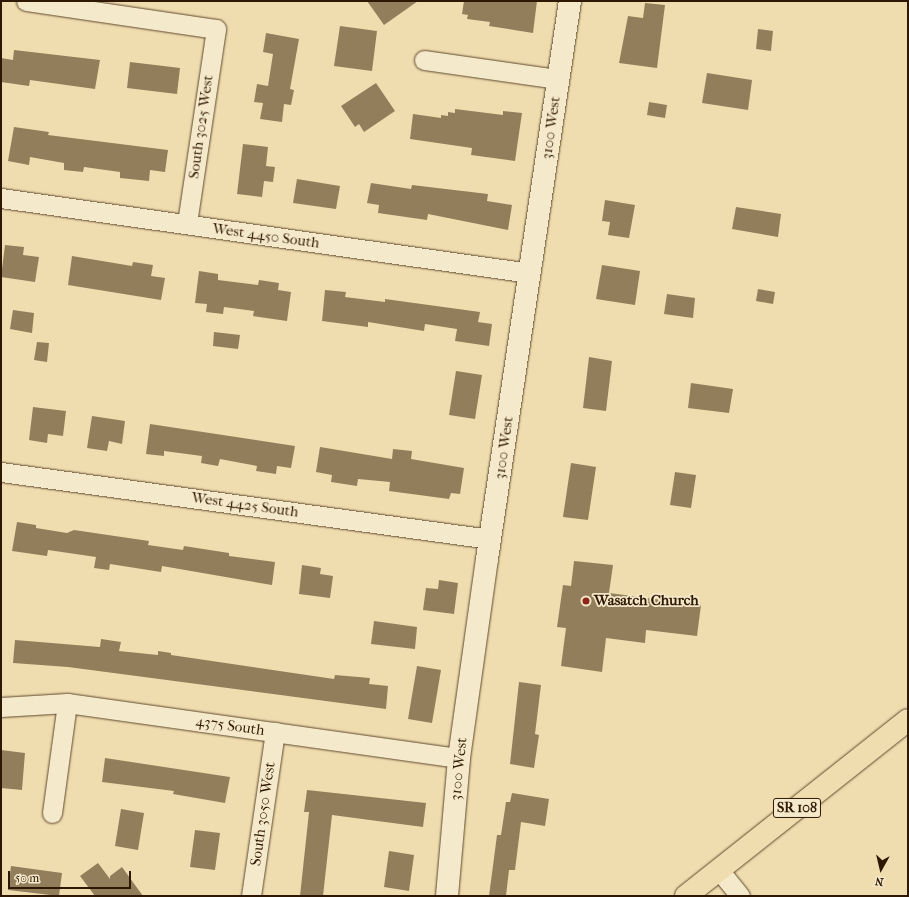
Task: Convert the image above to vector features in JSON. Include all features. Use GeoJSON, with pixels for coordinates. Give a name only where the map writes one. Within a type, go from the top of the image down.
{"type":"FeatureCollection","features":[{"type":"Feature","properties":{"kind":"main road","name":"SR 108"},"geometry":{"type":"LineString","coordinates":[[686,896],[908,720]]}},
{"type":"Feature","properties":{"kind":"street","name":"South 3025 West"},"geometry":{"type":"LineString","coordinates":[[26,1],[216,29],[187,224]]}},
{"type":"Feature","properties":{"kind":"street","name":"3100 West"},"geometry":{"type":"LineString","coordinates":[[447,896],[460,758],[490,539],[570,1]]}},
{"type":"Feature","properties":{"kind":"street"},"geometry":{"type":"LineString","coordinates":[[424,60],[558,79]]}},
{"type":"Feature","properties":{"kind":"street","name":"West 4450 South"},"geometry":{"type":"LineString","coordinates":[[1,198],[530,273]]}},
{"type":"Feature","properties":{"kind":"street","name":"West 4425 South"},"geometry":{"type":"LineString","coordinates":[[1,472],[490,539]]}},
{"type":"Feature","properties":{"kind":"street"},"geometry":{"type":"LineString","coordinates":[[52,813],[67,703]]}},
{"type":"Feature","properties":{"kind":"street","name":"4375 South"},"geometry":{"type":"LineString","coordinates":[[1,707],[67,703],[460,758]]}},
{"type":"Feature","properties":{"kind":"street","name":"South 3050 West"},"geometry":{"type":"LineString","coordinates":[[252,896],[275,732]]}},
{"type":"Feature","properties":{"kind":"street"},"geometry":{"type":"LineString","coordinates":[[719,870],[740,896]]}},
{"type":"Feature","properties":{"kind":"building"},"geometry":{"type":"Polygon","coordinates":[[[367,1],[418,1],[384,25],[367,1]]]}},
{"type":"Feature","properties":{"kind":"building"},"geometry":{"type":"Polygon","coordinates":[[[464,1],[537,1],[533,33],[489,26],[490,22],[467,19],[468,15],[462,14],[464,1]]]}},
{"type":"Feature","properties":{"kind":"building"},"geometry":{"type":"Polygon","coordinates":[[[645,3],[665,5],[657,68],[619,63],[628,16],[643,18],[645,3]]]}},
{"type":"Feature","properties":{"kind":"building"},"geometry":{"type":"Polygon","coordinates":[[[340,26],[377,31],[372,71],[334,66],[340,26]]]}},
{"type":"Feature","properties":{"kind":"building"},"geometry":{"type":"Polygon","coordinates":[[[758,29],[773,31],[771,51],[756,49],[758,29]]]}},
{"type":"Feature","properties":{"kind":"building"},"geometry":{"type":"Polygon","coordinates":[[[266,33],[299,39],[290,89],[294,90],[291,105],[284,104],[282,122],[260,119],[263,103],[254,102],[257,84],[268,86],[273,54],[263,52],[266,33]]]}},
{"type":"Feature","properties":{"kind":"building"},"geometry":{"type":"Polygon","coordinates":[[[14,50],[100,60],[95,89],[30,80],[29,86],[1,82],[1,58],[13,60],[14,50]]]}},
{"type":"Feature","properties":{"kind":"building"},"geometry":{"type":"Polygon","coordinates":[[[130,62],[180,68],[177,94],[127,88],[130,62]]]}},
{"type":"Feature","properties":{"kind":"building"},"geometry":{"type":"Polygon","coordinates":[[[707,73],[752,80],[748,110],[702,103],[707,73]]]}},
{"type":"Feature","properties":{"kind":"building"},"geometry":{"type":"Polygon","coordinates":[[[376,83],[395,111],[364,132],[359,124],[355,127],[341,106],[376,83]]]}},
{"type":"Feature","properties":{"kind":"building"},"geometry":{"type":"Polygon","coordinates":[[[649,102],[667,105],[665,118],[647,115],[649,102]]]}},
{"type":"Feature","properties":{"kind":"building"},"geometry":{"type":"Polygon","coordinates":[[[455,109],[503,115],[503,111],[522,113],[515,161],[471,155],[472,148],[410,139],[413,114],[441,118],[441,115],[448,116],[448,112],[455,113],[455,109]]]}},
{"type":"Feature","properties":{"kind":"building"},"geometry":{"type":"Polygon","coordinates":[[[14,127],[49,132],[48,135],[168,150],[165,172],[150,170],[149,181],[120,178],[120,172],[84,167],[83,172],[64,170],[64,163],[30,157],[29,165],[8,161],[14,127]]]}},
{"type":"Feature","properties":{"kind":"building"},"geometry":{"type":"Polygon","coordinates":[[[243,144],[268,147],[266,166],[275,167],[273,182],[264,181],[262,197],[237,194],[243,144]]]}},
{"type":"Feature","properties":{"kind":"building"},"geometry":{"type":"Polygon","coordinates":[[[297,179],[340,186],[336,209],[293,203],[297,179]]]}},
{"type":"Feature","properties":{"kind":"building"},"geometry":{"type":"Polygon","coordinates":[[[371,183],[411,189],[412,185],[488,194],[487,201],[512,205],[508,230],[428,214],[427,220],[378,213],[379,205],[367,203],[371,183]]]}},
{"type":"Feature","properties":{"kind":"building"},"geometry":{"type":"Polygon","coordinates":[[[605,200],[635,205],[629,238],[608,235],[610,222],[602,221],[605,200]]]}},
{"type":"Feature","properties":{"kind":"building"},"geometry":{"type":"Polygon","coordinates":[[[736,207],[781,214],[778,237],[732,229],[736,207]]]}},
{"type":"Feature","properties":{"kind":"building"},"geometry":{"type":"Polygon","coordinates":[[[5,245],[24,247],[23,255],[39,257],[35,282],[1,277],[5,245]]]}},
{"type":"Feature","properties":{"kind":"building"},"geometry":{"type":"Polygon","coordinates":[[[72,256],[132,266],[133,262],[153,265],[151,276],[165,278],[161,300],[68,285],[72,256]]]}},
{"type":"Feature","properties":{"kind":"building"},"geometry":{"type":"Polygon","coordinates":[[[602,265],[640,271],[635,305],[596,299],[602,265]]]}},
{"type":"Feature","properties":{"kind":"building"},"geometry":{"type":"Polygon","coordinates":[[[199,271],[218,274],[218,280],[258,285],[259,280],[279,283],[278,290],[291,292],[287,321],[253,316],[254,311],[224,307],[223,314],[206,312],[207,304],[195,303],[199,271]]]}},
{"type":"Feature","properties":{"kind":"building"},"geometry":{"type":"Polygon","coordinates":[[[758,289],[775,292],[773,304],[756,301],[758,289]]]}},
{"type":"Feature","properties":{"kind":"building"},"geometry":{"type":"Polygon","coordinates":[[[325,290],[346,292],[345,297],[385,302],[385,299],[480,312],[478,322],[492,324],[489,346],[455,341],[457,329],[425,324],[424,331],[368,322],[368,327],[322,321],[325,290]]]}},
{"type":"Feature","properties":{"kind":"building"},"geometry":{"type":"Polygon","coordinates":[[[667,294],[695,298],[693,318],[664,314],[667,294]]]}},
{"type":"Feature","properties":{"kind":"building"},"geometry":{"type":"Polygon","coordinates":[[[13,310],[34,313],[32,333],[10,329],[13,310]]]}},
{"type":"Feature","properties":{"kind":"building"},"geometry":{"type":"Polygon","coordinates":[[[214,332],[240,335],[238,349],[213,346],[214,332]]]}},
{"type":"Feature","properties":{"kind":"building"},"geometry":{"type":"Polygon","coordinates":[[[37,342],[49,343],[47,362],[34,360],[37,342]]]}},
{"type":"Feature","properties":{"kind":"building"},"geometry":{"type":"Polygon","coordinates":[[[589,357],[612,361],[606,411],[583,408],[589,357]]]}},
{"type":"Feature","properties":{"kind":"building"},"geometry":{"type":"Polygon","coordinates":[[[456,371],[482,375],[475,419],[449,415],[456,371]]]}},
{"type":"Feature","properties":{"kind":"building"},"geometry":{"type":"Polygon","coordinates":[[[691,383],[733,389],[729,413],[688,408],[691,383]]]}},
{"type":"Feature","properties":{"kind":"building"},"geometry":{"type":"Polygon","coordinates":[[[33,407],[66,411],[63,436],[48,434],[47,443],[29,440],[33,407]]]}},
{"type":"Feature","properties":{"kind":"building"},"geometry":{"type":"Polygon","coordinates":[[[92,416],[125,421],[122,444],[109,441],[107,451],[87,448],[92,416]]]}},
{"type":"Feature","properties":{"kind":"building"},"geometry":{"type":"Polygon","coordinates":[[[150,424],[295,446],[291,468],[277,466],[276,474],[256,471],[257,466],[220,459],[218,466],[201,463],[202,456],[164,451],[164,456],[146,454],[150,424]]]}},
{"type":"Feature","properties":{"kind":"building"},"geometry":{"type":"Polygon","coordinates":[[[320,447],[392,459],[393,449],[412,451],[411,459],[464,468],[460,494],[451,493],[449,499],[389,491],[390,482],[358,479],[357,486],[331,482],[332,475],[316,472],[320,447]]]}},
{"type":"Feature","properties":{"kind":"building"},"geometry":{"type":"Polygon","coordinates":[[[571,463],[596,467],[588,520],[563,517],[571,463]]]}},
{"type":"Feature","properties":{"kind":"building"},"geometry":{"type":"Polygon","coordinates":[[[675,472],[696,475],[691,508],[670,505],[675,472]]]}},
{"type":"Feature","properties":{"kind":"building"},"geometry":{"type":"Polygon","coordinates":[[[17,522],[36,525],[36,528],[67,533],[74,530],[149,541],[148,545],[183,550],[184,546],[229,553],[229,556],[275,562],[272,585],[162,566],[161,572],[110,564],[109,570],[94,568],[96,557],[48,550],[47,556],[12,551],[17,522]]]}},
{"type":"Feature","properties":{"kind":"building"},"geometry":{"type":"Polygon","coordinates":[[[574,561],[613,565],[609,593],[701,605],[697,636],[646,630],[645,643],[606,638],[602,672],[561,666],[566,628],[557,627],[563,585],[571,586],[574,561]]]}},
{"type":"Feature","properties":{"kind":"building"},"geometry":{"type":"Polygon","coordinates":[[[302,565],[321,568],[320,574],[333,576],[330,598],[299,594],[302,565]]]}},
{"type":"Feature","properties":{"kind":"building"},"geometry":{"type":"Polygon","coordinates":[[[439,580],[458,583],[454,614],[423,610],[426,588],[438,589],[439,580]]]}},
{"type":"Feature","properties":{"kind":"building"},"geometry":{"type":"Polygon","coordinates":[[[374,621],[417,627],[415,649],[371,644],[374,621]]]}},
{"type":"Feature","properties":{"kind":"building"},"geometry":{"type":"Polygon","coordinates":[[[101,639],[121,642],[119,651],[158,655],[158,651],[171,653],[171,655],[334,679],[335,675],[370,678],[369,684],[388,686],[386,709],[68,667],[13,663],[15,640],[100,647],[101,639]]]}},
{"type":"Feature","properties":{"kind":"building"},"geometry":{"type":"Polygon","coordinates":[[[417,666],[441,670],[432,723],[408,719],[417,666]]]}},
{"type":"Feature","properties":{"kind":"building"},"geometry":{"type":"Polygon","coordinates":[[[519,682],[541,685],[535,734],[539,735],[534,768],[510,764],[519,682]]]}},
{"type":"Feature","properties":{"kind":"building"},"geometry":{"type":"Polygon","coordinates":[[[1,750],[25,753],[22,790],[1,788],[1,750]]]}},
{"type":"Feature","properties":{"kind":"building"},"geometry":{"type":"Polygon","coordinates":[[[105,758],[230,777],[225,803],[173,794],[174,791],[102,782],[105,758]]]}},
{"type":"Feature","properties":{"kind":"building"},"geometry":{"type":"Polygon","coordinates":[[[307,790],[426,803],[423,827],[332,815],[323,896],[300,896],[309,812],[304,812],[307,790]]]}},
{"type":"Feature","properties":{"kind":"building"},"geometry":{"type":"Polygon","coordinates":[[[512,793],[549,799],[545,826],[521,822],[515,870],[509,870],[506,896],[489,896],[497,835],[501,835],[506,802],[510,802],[512,793]]]}},
{"type":"Feature","properties":{"kind":"building"},"geometry":{"type":"Polygon","coordinates":[[[121,809],[144,813],[138,850],[115,846],[121,809]]]}},
{"type":"Feature","properties":{"kind":"building"},"geometry":{"type":"Polygon","coordinates":[[[195,830],[220,833],[215,870],[190,867],[195,830]]]}},
{"type":"Feature","properties":{"kind":"building"},"geometry":{"type":"Polygon","coordinates":[[[389,851],[414,855],[409,891],[384,887],[389,851]]]}},
{"type":"Feature","properties":{"kind":"building"},"geometry":{"type":"Polygon","coordinates":[[[98,863],[110,879],[110,876],[122,867],[143,896],[95,896],[80,876],[98,863]]]}},
{"type":"Feature","properties":{"kind":"building"},"geometry":{"type":"Polygon","coordinates":[[[11,866],[62,873],[59,896],[8,890],[11,866]]]}},
{"type":"Feature","properties":{"kind":"place","name":"Wasatch Church"},"geometry":{"type":"Point","coordinates":[586,601]}}]}
